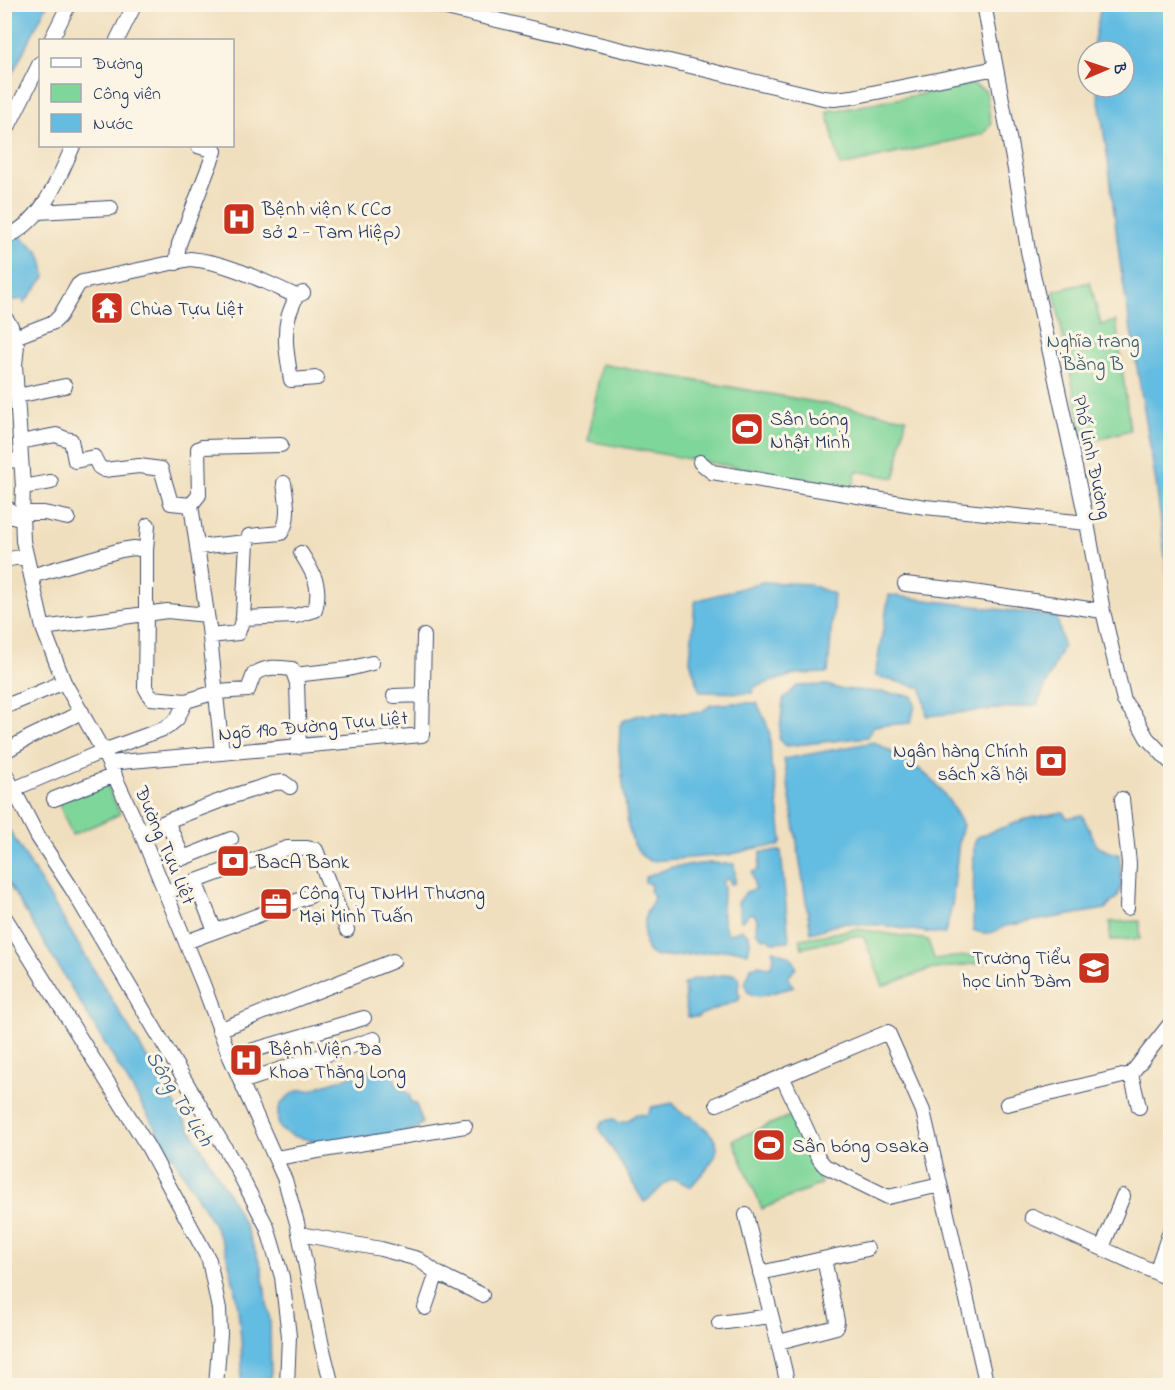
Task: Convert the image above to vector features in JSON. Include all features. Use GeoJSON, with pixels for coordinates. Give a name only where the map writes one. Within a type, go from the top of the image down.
{"type":"FeatureCollection","features":[{"type":"Feature","properties":{"kind":"street"},"geometry":{"type":"LineString","coordinates":[[52,39],[69,4]]}},
{"type":"Feature","properties":{"kind":"street"},"geometry":{"type":"LineString","coordinates":[[118,39],[135,4]]}},
{"type":"Feature","properties":{"kind":"street"},"geometry":{"type":"LineString","coordinates":[[430,4],[823,98],[852,97],[996,68]]}},
{"type":"Feature","properties":{"kind":"street","name":"Phố Linh Đường"},"geometry":{"type":"LineString","coordinates":[[984,4],[1028,251],[1124,701],[1147,738],[1170,762]]}},
{"type":"Feature","properties":{"kind":"street"},"geometry":{"type":"LineString","coordinates":[[4,135],[39,65]]}},
{"type":"Feature","properties":{"kind":"street"},"geometry":{"type":"LineString","coordinates":[[4,238],[27,224],[38,212],[73,147]]}},
{"type":"Feature","properties":{"kind":"street"},"geometry":{"type":"LineString","coordinates":[[176,262],[179,244],[215,152],[201,147]]}},
{"type":"Feature","properties":{"kind":"street"},"geometry":{"type":"LineString","coordinates":[[38,212],[111,208]]}},
{"type":"Feature","properties":{"kind":"street"},"geometry":{"type":"LineString","coordinates":[[15,337],[54,322],[82,282],[190,259],[206,260],[300,294],[288,316],[286,329],[291,380],[317,378]]}},
{"type":"Feature","properties":{"kind":"street","name":"Đường Tựu Liệt"},"geometry":{"type":"LineString","coordinates":[[4,316],[11,326],[17,345],[10,366],[17,396],[23,487],[23,541],[43,628],[64,682],[109,763],[141,833],[230,1057],[276,1158],[291,1199],[300,1234],[332,1386]]}},
{"type":"Feature","properties":{"kind":"street"},"geometry":{"type":"LineString","coordinates":[[17,396],[64,386]]}},
{"type":"Feature","properties":{"kind":"street"},"geometry":{"type":"LineString","coordinates":[[20,442],[56,435],[71,440],[75,461],[94,457],[99,468],[104,470],[139,466],[161,469],[171,503],[192,504]]}},
{"type":"Feature","properties":{"kind":"street"},"geometry":{"type":"LineString","coordinates":[[222,752],[210,636],[192,504],[199,495],[198,449],[202,447],[281,445]]}},
{"type":"Feature","properties":{"kind":"street"},"geometry":{"type":"LineString","coordinates":[[4,461],[20,460]]}},
{"type":"Feature","properties":{"kind":"street"},"geometry":{"type":"LineString","coordinates":[[700,462],[712,472],[876,500],[1087,524]]}},
{"type":"Feature","properties":{"kind":"street"},"geometry":{"type":"LineString","coordinates":[[23,487],[51,482]]}},
{"type":"Feature","properties":{"kind":"street"},"geometry":{"type":"LineString","coordinates":[[210,636],[238,633],[243,618],[247,542],[249,536],[281,533],[284,530],[287,508],[284,483]]}},
{"type":"Feature","properties":{"kind":"street"},"geometry":{"type":"LineString","coordinates":[[4,510],[9,509],[12,517],[44,513],[68,518]]}},
{"type":"Feature","properties":{"kind":"street"},"geometry":{"type":"LineString","coordinates":[[148,525],[144,687],[151,698],[186,702],[216,692],[248,690],[254,674],[264,668],[292,669],[297,684],[299,747]]}},
{"type":"Feature","properties":{"kind":"street"},"geometry":{"type":"LineString","coordinates":[[197,548],[247,542]]}},
{"type":"Feature","properties":{"kind":"street"},"geometry":{"type":"LineString","coordinates":[[31,576],[121,550],[134,548],[146,550]]}},
{"type":"Feature","properties":{"kind":"street"},"geometry":{"type":"LineString","coordinates":[[243,618],[295,616],[315,610],[317,580],[302,553]]}},
{"type":"Feature","properties":{"kind":"street"},"geometry":{"type":"LineString","coordinates":[[4,560],[26,556]]}},
{"type":"Feature","properties":{"kind":"street"},"geometry":{"type":"LineString","coordinates":[[905,584],[1103,611]]}},
{"type":"Feature","properties":{"kind":"street"},"geometry":{"type":"LineString","coordinates":[[43,628],[167,611],[207,615]]}},
{"type":"Feature","properties":{"kind":"street","name":"Ngõ 190 Đường Tựu Liệt"},"geometry":{"type":"LineString","coordinates":[[109,763],[422,735],[424,636]]}},
{"type":"Feature","properties":{"kind":"street"},"geometry":{"type":"LineString","coordinates":[[294,675],[348,669],[372,663]]}},
{"type":"Feature","properties":{"kind":"street"},"geometry":{"type":"LineString","coordinates":[[4,707],[64,682]]}},
{"type":"Feature","properties":{"kind":"street"},"geometry":{"type":"LineString","coordinates":[[394,696],[423,695]]}},
{"type":"Feature","properties":{"kind":"street"},"geometry":{"type":"LineString","coordinates":[[54,799],[166,728],[177,719],[186,702]]}},
{"type":"Feature","properties":{"kind":"street"},"geometry":{"type":"LineString","coordinates":[[4,752],[82,712]]}},
{"type":"Feature","properties":{"kind":"street"},"geometry":{"type":"LineString","coordinates":[[14,789],[109,763]]}},
{"type":"Feature","properties":{"kind":"street"},"geometry":{"type":"LineString","coordinates":[[4,771],[39,837],[235,1165],[267,1227],[282,1277],[289,1336],[287,1386]]}},
{"type":"Feature","properties":{"kind":"street"},"geometry":{"type":"LineString","coordinates":[[141,833],[233,796],[274,783],[283,782],[290,787]]}},
{"type":"Feature","properties":{"kind":"street"},"geometry":{"type":"LineString","coordinates":[[1122,799],[1129,863],[1126,908]]}},
{"type":"Feature","properties":{"kind":"street"},"geometry":{"type":"LineString","coordinates":[[167,821],[183,858],[231,839]]}},
{"type":"Feature","properties":{"kind":"street"},"geometry":{"type":"LineString","coordinates":[[166,892],[287,848],[307,848],[316,850],[347,930]]}},
{"type":"Feature","properties":{"kind":"street"},"geometry":{"type":"LineString","coordinates":[[195,881],[215,931]]}},
{"type":"Feature","properties":{"kind":"street"},"geometry":{"type":"LineString","coordinates":[[186,942],[310,896]]}},
{"type":"Feature","properties":{"kind":"street"},"geometry":{"type":"LineString","coordinates":[[4,916],[148,1147],[209,1260],[219,1309],[220,1334],[216,1386]]}},
{"type":"Feature","properties":{"kind":"street"},"geometry":{"type":"LineString","coordinates":[[219,1030],[393,962]]}},
{"type":"Feature","properties":{"kind":"street"},"geometry":{"type":"LineString","coordinates":[[230,1057],[364,1018]]}},
{"type":"Feature","properties":{"kind":"street"},"geometry":{"type":"LineString","coordinates":[[1007,1104],[1131,1074],[1170,1024]]}},
{"type":"Feature","properties":{"kind":"street"},"geometry":{"type":"LineString","coordinates":[[717,1104],[888,1032],[923,1111],[987,1386]]}},
{"type":"Feature","properties":{"kind":"street"},"geometry":{"type":"LineString","coordinates":[[241,1082],[374,1039]]}},
{"type":"Feature","properties":{"kind":"street"},"geometry":{"type":"LineString","coordinates":[[1131,1074],[1139,1107]]}},
{"type":"Feature","properties":{"kind":"street"},"geometry":{"type":"LineString","coordinates":[[782,1076],[814,1150],[825,1167],[888,1197],[940,1185]]}},
{"type":"Feature","properties":{"kind":"street"},"geometry":{"type":"LineString","coordinates":[[276,1158],[465,1126]]}},
{"type":"Feature","properties":{"kind":"street"},"geometry":{"type":"LineString","coordinates":[[1102,1248],[1123,1196]]}},
{"type":"Feature","properties":{"kind":"street"},"geometry":{"type":"LineString","coordinates":[[746,1215],[788,1386]]}},
{"type":"Feature","properties":{"kind":"street"},"geometry":{"type":"LineString","coordinates":[[1032,1217],[1170,1280]]}},
{"type":"Feature","properties":{"kind":"street"},"geometry":{"type":"LineString","coordinates":[[1156,1272],[1170,1231]]}},
{"type":"Feature","properties":{"kind":"street"},"geometry":{"type":"LineString","coordinates":[[300,1234],[381,1249],[418,1259],[437,1273],[482,1296]]}},
{"type":"Feature","properties":{"kind":"street"},"geometry":{"type":"LineString","coordinates":[[760,1273],[867,1249]]}},
{"type":"Feature","properties":{"kind":"street"},"geometry":{"type":"LineString","coordinates":[[779,1342],[836,1327],[837,1321],[824,1259]]}},
{"type":"Feature","properties":{"kind":"street"},"geometry":{"type":"LineString","coordinates":[[425,1308],[437,1273]]}},
{"type":"Feature","properties":{"kind":"street"},"geometry":{"type":"LineString","coordinates":[[719,1323],[771,1316]]}},
{"type":"Feature","properties":{"kind":"green space"},"geometry":{"type":"Polygon","coordinates":[[[973,84],[986,91],[991,124],[983,134],[840,166],[827,111],[973,84]]]}},
{"type":"Feature","properties":{"kind":"green space","name":"Nghĩa trang Bằng B"},"geometry":{"type":"Polygon","coordinates":[[[1090,282],[1101,325],[1116,321],[1130,430],[1084,443],[1054,291],[1090,282]]]}},
{"type":"Feature","properties":{"kind":"green space","name":"Sân bóng Nhật Minh"},"geometry":{"type":"Polygon","coordinates":[[[601,364],[906,418],[895,478],[856,471],[853,488],[588,441],[601,364]]]}},
{"type":"Feature","properties":{"kind":"green space"},"geometry":{"type":"Polygon","coordinates":[[[106,782],[120,814],[72,835],[58,802],[106,782]]]}},
{"type":"Feature","properties":{"kind":"green space"},"geometry":{"type":"Polygon","coordinates":[[[1140,921],[1140,939],[1110,940],[1110,922],[1140,921]]]}},
{"type":"Feature","properties":{"kind":"green space"},"geometry":{"type":"Polygon","coordinates":[[[857,929],[928,940],[934,959],[986,954],[987,962],[928,970],[883,986],[864,937],[854,936],[802,948],[800,939],[857,929]]]}},
{"type":"Feature","properties":{"kind":"green space"},"geometry":{"type":"Polygon","coordinates":[[[792,1115],[821,1184],[762,1209],[733,1140],[792,1115]]]}},
{"type":"Feature","properties":{"kind":"water"},"geometry":{"type":"Polygon","coordinates":[[[17,4],[47,5],[5,88],[5,28],[17,4]]]}},
{"type":"Feature","properties":{"kind":"water"},"geometry":{"type":"Polygon","coordinates":[[[1101,5],[1170,5],[1170,595],[1156,483],[1120,263],[1099,99],[1136,99],[1136,39],[1094,39],[1101,5]]]}},
{"type":"Feature","properties":{"kind":"water"},"geometry":{"type":"Polygon","coordinates":[[[20,236],[39,253],[45,277],[24,303],[23,299],[10,301],[11,311],[5,308],[4,240],[20,236]]]}},
{"type":"Feature","properties":{"kind":"water"},"geometry":{"type":"Polygon","coordinates":[[[763,582],[809,584],[834,594],[828,673],[796,674],[754,687],[752,693],[700,692],[690,661],[695,601],[763,582]]]}},
{"type":"Feature","properties":{"kind":"water"},"geometry":{"type":"Polygon","coordinates":[[[889,595],[1057,617],[1063,646],[1037,705],[927,716],[922,688],[875,676],[889,595]]]}},
{"type":"Feature","properties":{"kind":"water"},"geometry":{"type":"Polygon","coordinates":[[[827,685],[840,689],[912,696],[915,705],[911,723],[873,726],[868,737],[786,746],[779,740],[783,700],[797,686],[827,685]]]}},
{"type":"Feature","properties":{"kind":"water"},"geometry":{"type":"Polygon","coordinates":[[[757,703],[766,722],[770,735],[771,765],[776,785],[782,841],[779,846],[761,847],[728,855],[650,861],[642,856],[633,843],[628,825],[619,750],[620,725],[623,721],[639,715],[701,712],[711,705],[757,703]]]}},
{"type":"Feature","properties":{"kind":"water"},"geometry":{"type":"Polygon","coordinates":[[[874,742],[927,775],[946,796],[963,825],[959,840],[952,906],[945,934],[879,925],[842,923],[811,933],[784,759],[874,742]]]}},
{"type":"Feature","properties":{"kind":"water"},"geometry":{"type":"Polygon","coordinates":[[[1063,812],[1067,818],[1082,815],[1096,846],[1119,854],[1122,883],[1118,896],[1105,909],[1005,926],[989,933],[973,930],[974,845],[977,837],[1026,819],[1063,812]]]}},
{"type":"Feature","properties":{"kind":"water"},"geometry":{"type":"Polygon","coordinates":[[[5,823],[202,1149],[246,1228],[261,1266],[270,1321],[270,1385],[241,1385],[242,1352],[239,1318],[226,1252],[213,1223],[5,878],[5,823]]]}},
{"type":"Feature","properties":{"kind":"water"},"geometry":{"type":"Polygon","coordinates":[[[781,851],[789,941],[773,942],[767,938],[763,939],[756,931],[757,920],[754,914],[748,914],[741,921],[738,903],[746,892],[755,889],[752,872],[758,870],[761,852],[781,851]]]}},
{"type":"Feature","properties":{"kind":"water"},"geometry":{"type":"Polygon","coordinates":[[[711,863],[734,864],[735,883],[731,884],[729,879],[725,879],[722,884],[724,887],[723,917],[728,934],[741,929],[749,936],[748,953],[727,950],[669,957],[654,956],[645,944],[646,913],[654,896],[650,891],[650,884],[645,882],[645,877],[672,867],[711,863]]]}},
{"type":"Feature","properties":{"kind":"water"},"geometry":{"type":"Polygon","coordinates":[[[775,950],[793,959],[796,968],[789,976],[794,987],[761,996],[747,991],[745,984],[751,967],[772,965],[774,956],[772,951],[775,950]]]}},
{"type":"Feature","properties":{"kind":"water"},"geometry":{"type":"Polygon","coordinates":[[[735,974],[739,978],[739,1000],[699,1017],[688,1017],[684,992],[686,990],[683,985],[693,979],[735,974]]]}},
{"type":"Feature","properties":{"kind":"water"},"geometry":{"type":"Polygon","coordinates":[[[374,1069],[377,1073],[389,1071],[394,1074],[395,1081],[410,1095],[412,1103],[416,1104],[422,1123],[414,1130],[352,1142],[318,1144],[281,1130],[278,1111],[290,1095],[299,1090],[311,1090],[374,1069]]]}},
{"type":"Feature","properties":{"kind":"water"},"geometry":{"type":"Polygon","coordinates":[[[673,1103],[680,1112],[691,1116],[711,1134],[717,1146],[716,1152],[709,1165],[691,1187],[677,1180],[669,1181],[644,1202],[599,1127],[603,1121],[614,1119],[618,1123],[628,1121],[636,1114],[647,1115],[652,1107],[673,1103]]]}},
{"type":"Feature","properties":{"kind":"place","name":"Bệnh viện K (Cơ sở 2 - Tam Hiệp)"},"geometry":{"type":"Point","coordinates":[239,219]}},
{"type":"Feature","properties":{"kind":"place","name":"Chùa Tựu Liệt"},"geometry":{"type":"Point","coordinates":[107,308]}},
{"type":"Feature","properties":{"kind":"place","name":"Sân bóng Nhật Minh"},"geometry":{"type":"Point","coordinates":[747,429]}},
{"type":"Feature","properties":{"kind":"place","name":"Ngân hàng Chính sách xã hội"},"geometry":{"type":"Point","coordinates":[1051,761]}},
{"type":"Feature","properties":{"kind":"place","name":"BacA Bank"},"geometry":{"type":"Point","coordinates":[233,861]}},
{"type":"Feature","properties":{"kind":"place","name":"Công Ty TNHH Thương Mại Minh Tuấn"},"geometry":{"type":"Point","coordinates":[276,904]}},
{"type":"Feature","properties":{"kind":"place","name":"Trường Tiểu học Linh Đàm"},"geometry":{"type":"Point","coordinates":[1094,968]}},
{"type":"Feature","properties":{"kind":"place","name":"Bệnh Viện Đa Khoa Thăng Long"},"geometry":{"type":"Point","coordinates":[246,1060]}},
{"type":"Feature","properties":{"kind":"place","name":"Sân bóng Osaka"},"geometry":{"type":"Point","coordinates":[769,1145]}},
{"type":"Feature","properties":{"kind":"water label","name":"Sông Tô Lịch"},"geometry":{"type":"Point","coordinates":[180,1098]}}]}
